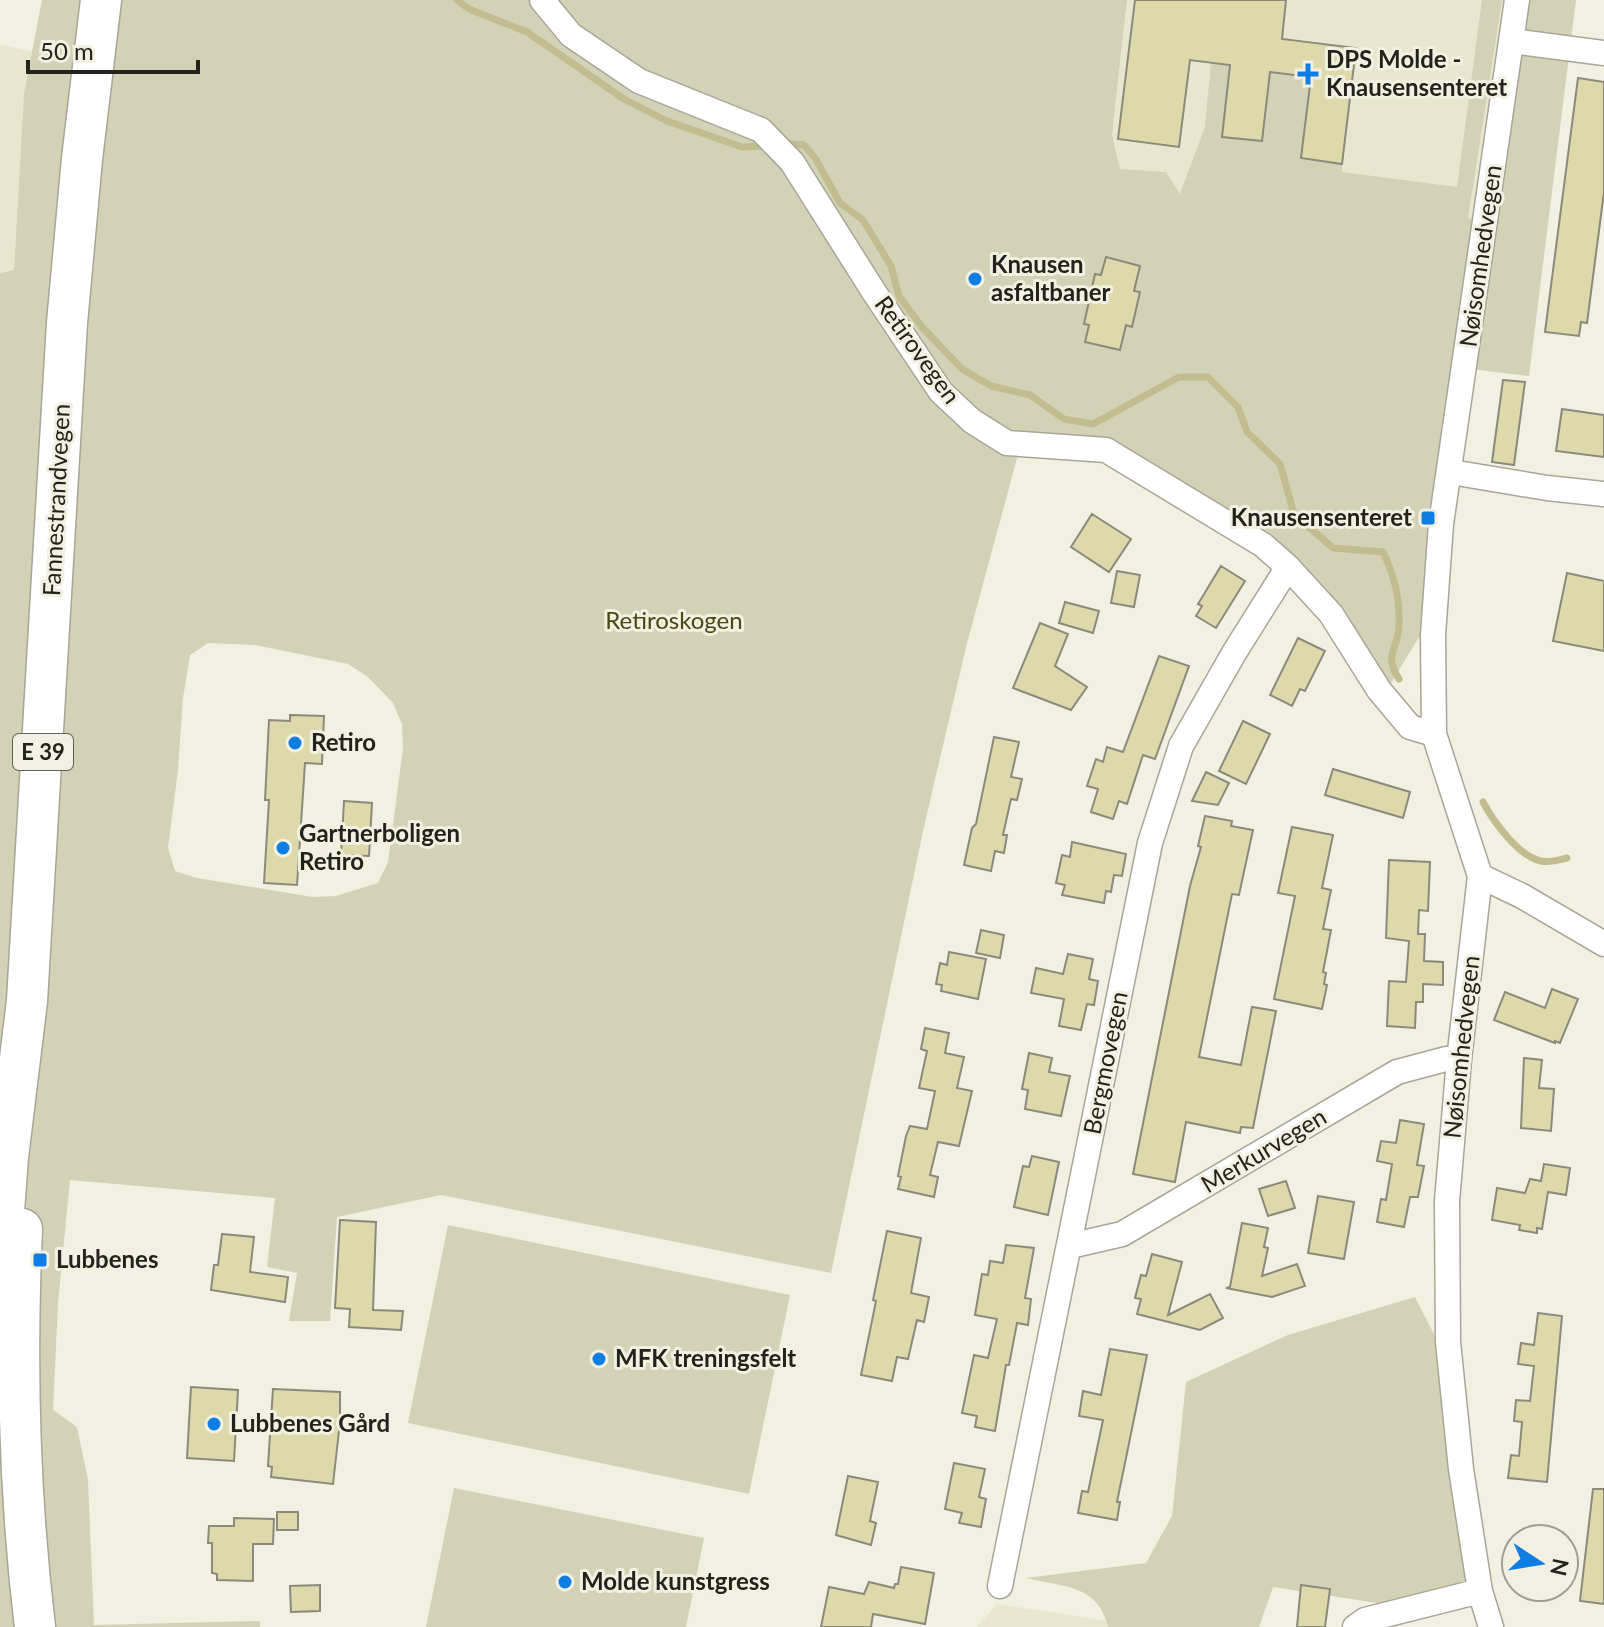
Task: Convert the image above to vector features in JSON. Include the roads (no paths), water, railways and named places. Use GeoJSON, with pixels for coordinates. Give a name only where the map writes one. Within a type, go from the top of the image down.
{"type":"FeatureCollection","features":[{"type":"Feature","properties":{"kind":"highway","name":"Fannestrandvegen"},"geometry":{"type":"LineString","coordinates":[[0,1265],[8,1157],[27,1001],[67,323],[101,0]]}},
{"type":"Feature","properties":{"kind":"highway","name":"Fannestrandvegen"},"geometry":{"type":"LineString","coordinates":[[27,1001],[28,1090],[19,1403],[26,1547],[35,1627]]}},
{"type":"Feature","properties":{"kind":"highway"},"geometry":{"type":"LineString","coordinates":[[0,1494],[11,1627]]}},
{"type":"Feature","properties":{"kind":"street","name":"Retirovegen"},"geometry":{"type":"LineString","coordinates":[[542,0],[571,35],[639,81],[761,130],[792,162],[941,392],[972,421],[1007,443],[1106,450],[1263,545],[1331,614],[1379,690],[1410,727],[1434,734]]}},
{"type":"Feature","properties":{"kind":"street","name":"Nøisomhedvegen"},"geometry":{"type":"LineString","coordinates":[[1491,1627],[1480,1591],[1461,1469],[1448,1342],[1447,1201],[1480,876],[1434,734],[1433,635],[1441,524],[1451,472],[1517,0]]}},
{"type":"Feature","properties":{"kind":"street"},"geometry":{"type":"LineString","coordinates":[[1511,41],[1604,53]]}},
{"type":"Feature","properties":{"kind":"street"},"geometry":{"type":"LineString","coordinates":[[1451,472],[1604,494]]}},
{"type":"Feature","properties":{"kind":"street","name":"Bergmovegen"},"geometry":{"type":"LineString","coordinates":[[1000,1586],[1150,843],[1181,746],[1288,567]]}},
{"type":"Feature","properties":{"kind":"street"},"geometry":{"type":"LineString","coordinates":[[1480,876],[1522,896],[1604,944]]}},
{"type":"Feature","properties":{"kind":"street","name":"Merkurvegen"},"geometry":{"type":"LineString","coordinates":[[1070,1246],[1122,1234],[1397,1072],[1446,1059],[1459,1060]]}},
{"type":"Feature","properties":{"kind":"street"},"geometry":{"type":"LineString","coordinates":[[1355,1627],[1365,1620],[1385,1621],[1480,1591]]}},
{"type":"Feature","properties":{"kind":"waterway"},"geometry":{"type":"LineString","coordinates":[[457,0],[469,9],[527,32],[624,99],[667,121],[742,147],[766,146]]}},
{"type":"Feature","properties":{"kind":"waterway"},"geometry":{"type":"LineString","coordinates":[[782,143],[804,145],[815,158],[840,203],[863,220],[891,266],[899,296],[922,327],[962,369],[991,386],[1030,395],[1064,419],[1093,424],[1179,377],[1208,377],[1238,407],[1247,432],[1280,464],[1294,514],[1333,548],[1383,552],[1397,597],[1399,626],[1392,664],[1399,679]]}},
{"type":"Feature","properties":{"kind":"waterway"},"geometry":{"type":"LineString","coordinates":[[1483,802],[1500,828],[1524,853],[1544,862],[1567,858]]}},
{"type":"Feature","properties":{"kind":"place","name":"DPS Molde - Knausensenteret"},"geometry":{"type":"Point","coordinates":[1308,74]}},
{"type":"Feature","properties":{"kind":"place","name":"Knausen asfaltbaner"},"geometry":{"type":"Point","coordinates":[975,279]}},
{"type":"Feature","properties":{"kind":"place","name":"Knausensenteret"},"geometry":{"type":"Point","coordinates":[1428,518]}},
{"type":"Feature","properties":{"kind":"place","name":"Retiro"},"geometry":{"type":"Point","coordinates":[295,743]}},
{"type":"Feature","properties":{"kind":"place","name":"Gartnerboligen Retiro"},"geometry":{"type":"Point","coordinates":[283,848]}},
{"type":"Feature","properties":{"kind":"place","name":"Lubbenes"},"geometry":{"type":"Point","coordinates":[40,1260]}},
{"type":"Feature","properties":{"kind":"place","name":"MFK treningsfelt"},"geometry":{"type":"Point","coordinates":[599,1359]}},
{"type":"Feature","properties":{"kind":"place","name":"Lubbenes Gård"},"geometry":{"type":"Point","coordinates":[214,1424]}},
{"type":"Feature","properties":{"kind":"place","name":"Molde kunstgress"},"geometry":{"type":"Point","coordinates":[565,1582]}},
{"type":"Feature","properties":{"kind":"park label","name":"Retiroskogen"},"geometry":{"type":"Point","coordinates":[674,621]}}]}
